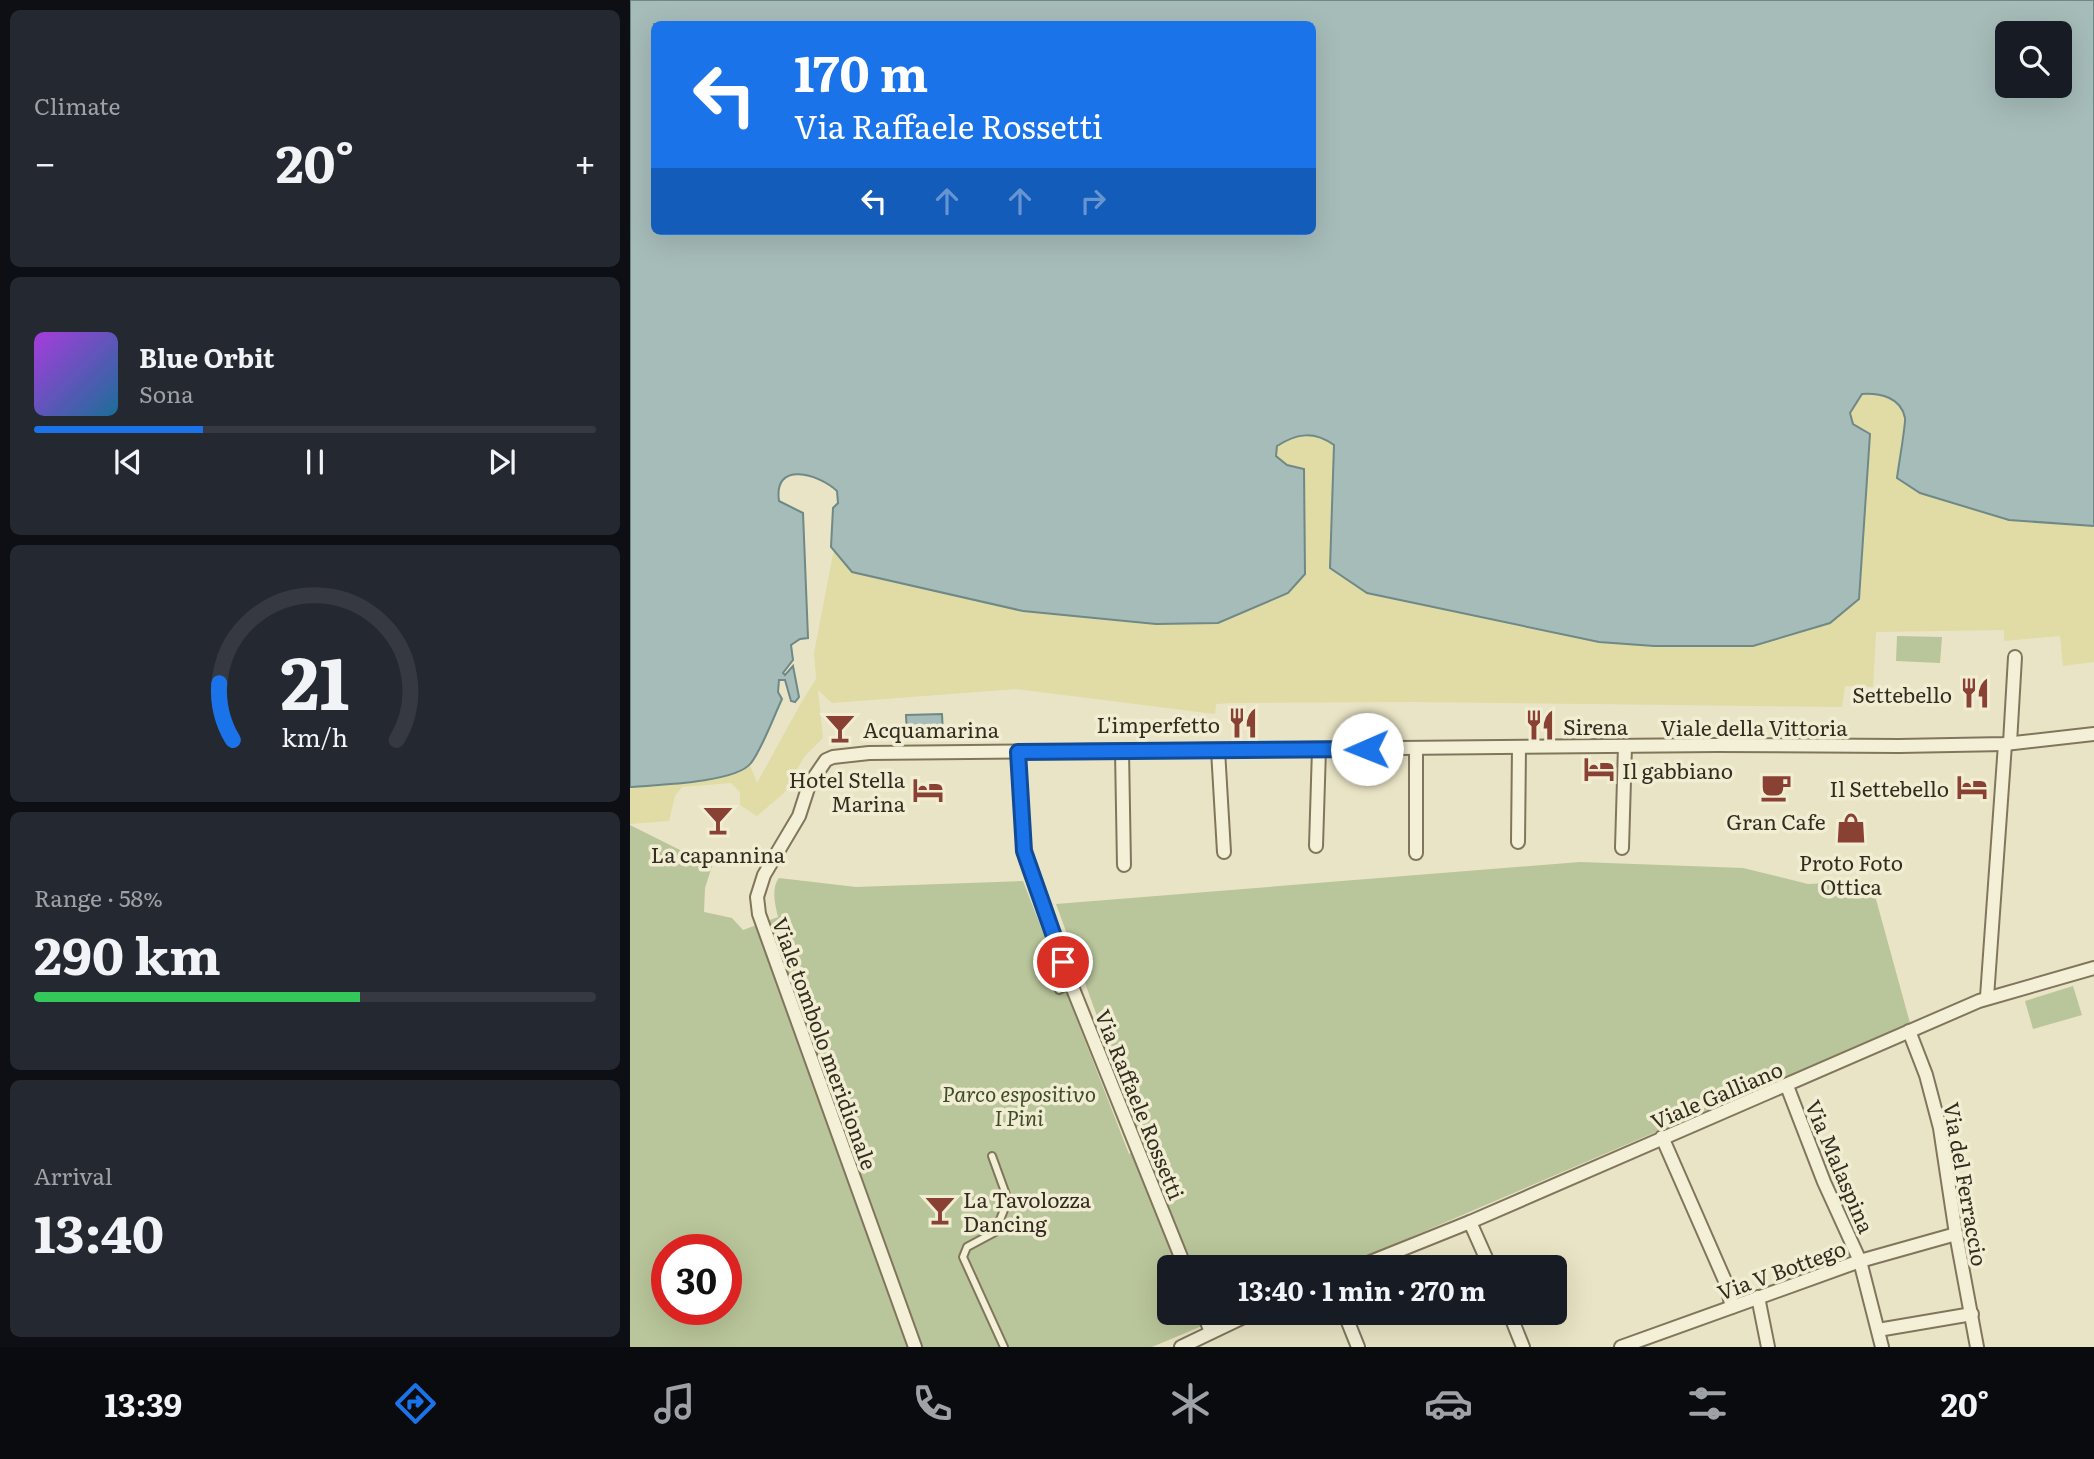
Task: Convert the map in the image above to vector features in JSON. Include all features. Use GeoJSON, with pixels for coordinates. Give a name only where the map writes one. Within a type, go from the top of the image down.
{"type":"FeatureCollection","features":[{"type":"Feature","properties":{"kind":"street"},"geometry":{"type":"LineString","coordinates":[[1987,997],[2015,657]]}},
{"type":"Feature","properties":{"kind":"street","name":"Viale della Vittoria"},"geometry":{"type":"LineString","coordinates":[[826,760],[869,754],[2008,744],[2094,734]]}},
{"type":"Feature","properties":{"kind":"street"},"geometry":{"type":"LineString","coordinates":[[1622,848],[1625,746]]}},
{"type":"Feature","properties":{"kind":"street"},"geometry":{"type":"LineString","coordinates":[[1518,842],[1519,747]]}},
{"type":"Feature","properties":{"kind":"street"},"geometry":{"type":"LineString","coordinates":[[1416,748],[1416,853]]}},
{"type":"Feature","properties":{"kind":"street"},"geometry":{"type":"LineString","coordinates":[[1218,750],[1224,852]]}},
{"type":"Feature","properties":{"kind":"street"},"geometry":{"type":"LineString","coordinates":[[1316,846],[1319,750]]}},
{"type":"Feature","properties":{"kind":"street"},"geometry":{"type":"LineString","coordinates":[[1122,751],[1124,865]]}},
{"type":"Feature","properties":{"kind":"street","name":"Via Raffaele Rossetti"},"geometry":{"type":"LineString","coordinates":[[1018,752],[1024,851],[1071,984],[1180,1255]]}},
{"type":"Feature","properties":{"kind":"street","name":"Viale tombolo meridionale"},"geometry":{"type":"LineString","coordinates":[[826,760],[809,785],[799,816],[764,875],[757,897],[760,914],[915,1347]]}},
{"type":"Feature","properties":{"kind":"street","name":"Viale Galliano"},"geometry":{"type":"LineString","coordinates":[[1387,1255],[1471,1222],[1987,997],[2094,968]]}},
{"type":"Feature","properties":{"kind":"street","name":"Via del Ferraccio"},"geometry":{"type":"LineString","coordinates":[[1909,1031],[1926,1075],[1940,1128],[1977,1347]]}},
{"type":"Feature","properties":{"kind":"street","name":"Via Malaspina"},"geometry":{"type":"LineString","coordinates":[[1787,1086],[1824,1182],[1860,1261],[1881,1347]]}},
{"type":"Feature","properties":{"kind":"street"},"geometry":{"type":"LineString","coordinates":[[1662,1137],[1726,1283],[1732,1307]]}},
{"type":"Feature","properties":{"kind":"street"},"geometry":{"type":"LineString","coordinates":[[1471,1222],[1484,1255]]}},
{"type":"Feature","properties":{"kind":"street","name":"Via V Bottego"},"geometry":{"type":"LineString","coordinates":[[1621,1347],[1651,1342],[1732,1307],[1860,1261],[1956,1234]]}},
{"type":"Feature","properties":{"kind":"street"},"geometry":{"type":"LineString","coordinates":[[1758,1297],[1768,1347]]}},
{"type":"Feature","properties":{"kind":"street"},"geometry":{"type":"LineString","coordinates":[[1878,1330],[1972,1314]]}},
{"type":"Feature","properties":{"kind":"street"},"geometry":{"type":"LineString","coordinates":[[1208,1325],[1211,1332]]}},
{"type":"Feature","properties":{"kind":"street"},"geometry":{"type":"LineString","coordinates":[[1181,1347],[1226,1325]]}},
{"type":"Feature","properties":{"kind":"street"},"geometry":{"type":"LineString","coordinates":[[1350,1325],[1359,1347]]}},
{"type":"Feature","properties":{"kind":"street"},"geometry":{"type":"LineString","coordinates":[[1514,1325],[1523,1347]]}},
{"type":"Feature","properties":{"kind":"lane"},"geometry":{"type":"LineString","coordinates":[[1059,990],[1071,984]]}},
{"type":"Feature","properties":{"kind":"lane"},"geometry":{"type":"LineString","coordinates":[[992,1156],[1008,1200],[995,1233],[967,1247],[963,1257],[1004,1347]]}},
{"type":"Feature","properties":{"kind":"green space"},"geometry":{"type":"Polygon","coordinates":[[[1897,636],[1942,637],[1940,663],[1896,661],[1897,636]]]}},
{"type":"Feature","properties":{"kind":"green space","name":"Parco espositivo I Pini"},"geometry":{"type":"Polygon","coordinates":[[[630,825],[712,866],[705,888],[704,912],[732,918],[743,930],[778,917],[774,892],[779,878],[856,887],[1023,881],[1129,1154],[1145,1147],[1056,904],[1580,862],[1743,868],[1808,884],[1871,881],[1910,1023],[1369,1255],[1157,1255],[1157,1325],[1204,1325],[1152,1347],[630,1347],[630,825]]]}},
{"type":"Feature","properties":{"kind":"green space"},"geometry":{"type":"Polygon","coordinates":[[[2073,986],[2082,1015],[2033,1029],[2025,1001],[2073,986]]]}},
{"type":"Feature","properties":{"kind":"sand"},"geometry":{"type":"Polygon","coordinates":[[[1878,393],[1895,400],[1906,419],[1900,447],[2009,520],[2094,526],[2094,662],[2063,666],[2060,636],[2004,641],[2004,630],[1876,632],[1873,687],[1845,686],[1842,707],[1411,702],[1230,703],[1216,704],[1215,714],[1016,689],[832,703],[818,690],[823,738],[804,757],[784,793],[757,816],[740,805],[740,792],[731,783],[682,787],[675,796],[669,821],[630,824],[630,787],[708,780],[737,772],[750,765],[757,783],[816,679],[814,653],[834,549],[852,572],[1023,611],[1156,624],[1218,623],[1287,465],[1276,456],[1277,445],[1299,435],[1319,437],[1334,445],[1330,569],[1367,593],[1599,642],[1654,646],[1753,646],[1780,637],[1859,599],[1870,435],[1853,424],[1850,412],[1862,394],[1878,393]]]}},
{"type":"Feature","properties":{"kind":"water"},"geometry":{"type":"Polygon","coordinates":[[[630,0],[2094,0],[2094,526],[2009,520],[1920,493],[1897,478],[1905,422],[1903,411],[1889,398],[1862,394],[1850,413],[1853,424],[1870,434],[1859,599],[1830,623],[1753,646],[1654,646],[1599,642],[1367,593],[1330,568],[1334,445],[1319,437],[1299,436],[1277,446],[1276,456],[1287,465],[1304,469],[1305,574],[1288,593],[1218,623],[1156,624],[1023,611],[852,572],[831,547],[833,508],[838,503],[837,491],[809,476],[790,475],[783,480],[779,488],[779,501],[803,513],[808,638],[800,639],[791,645],[793,660],[783,673],[785,675],[793,666],[799,697],[795,702],[791,701],[785,680],[779,680],[778,692],[782,699],[751,763],[743,770],[713,779],[630,787],[630,0]]]}},
{"type":"Feature","properties":{"kind":"water"},"geometry":{"type":"Polygon","coordinates":[[[942,714],[943,735],[907,736],[906,715],[942,714]]]}},
{"type":"Feature","properties":{"kind":"place","name":"Settebello"},"geometry":{"type":"Point","coordinates":[1975,693]}},
{"type":"Feature","properties":{"kind":"place","name":"L'imperfetto"},"geometry":{"type":"Point","coordinates":[1243,723]}},
{"type":"Feature","properties":{"kind":"place","name":"Sirena"},"geometry":{"type":"Point","coordinates":[1540,725]}},
{"type":"Feature","properties":{"kind":"place","name":"Acquamarina"},"geometry":{"type":"Point","coordinates":[840,728]}},
{"type":"Feature","properties":{"kind":"place","name":"Il gabbiano"},"geometry":{"type":"Point","coordinates":[1599,769]}},
{"type":"Feature","properties":{"kind":"place","name":"Gran Cafe"},"geometry":{"type":"Point","coordinates":[1776,787]}},
{"type":"Feature","properties":{"kind":"place","name":"Il Settebello"},"geometry":{"type":"Point","coordinates":[1972,787]}},
{"type":"Feature","properties":{"kind":"place","name":"Hotel Stella Marina"},"geometry":{"type":"Point","coordinates":[928,790]}},
{"type":"Feature","properties":{"kind":"place","name":"La capannina"},"geometry":{"type":"Point","coordinates":[718,820]}},
{"type":"Feature","properties":{"kind":"place","name":"Proto Foto Ottica"},"geometry":{"type":"Point","coordinates":[1851,828]}},
{"type":"Feature","properties":{"kind":"place","name":"La Tavolozza Dancing"},"geometry":{"type":"Point","coordinates":[940,1210]}},
{"type":"Feature","properties":{"kind":"route"},"geometry":{"type":"LineString","coordinates":[[1063,962],[1024,851],[1018,752],[1367,749]]}}]}
